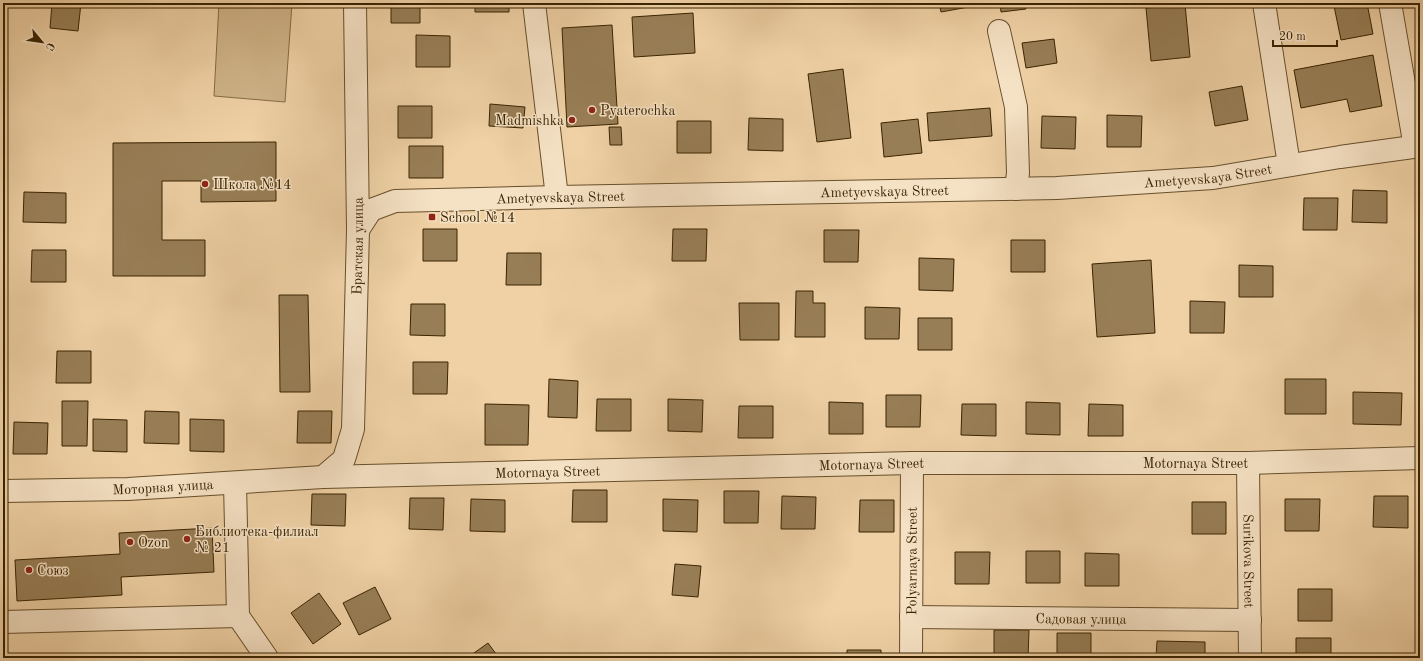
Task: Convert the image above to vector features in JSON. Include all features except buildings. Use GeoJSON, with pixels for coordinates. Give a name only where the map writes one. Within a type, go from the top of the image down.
{"type":"FeatureCollection","features":[{"type":"Feature","properties":{"kind":"street","name":"Братская улица"},"geometry":{"type":"LineString","coordinates":[[323,477],[344,459],[353,429],[358,230],[355,3]]}},
{"type":"Feature","properties":{"kind":"street"},"geometry":{"type":"LineString","coordinates":[[534,3],[557,197]]}},
{"type":"Feature","properties":{"kind":"street"},"geometry":{"type":"LineString","coordinates":[[1264,3],[1289,165]]}},
{"type":"Feature","properties":{"kind":"street"},"geometry":{"type":"LineString","coordinates":[[1390,3],[1417,146]]}},
{"type":"Feature","properties":{"kind":"street"},"geometry":{"type":"LineString","coordinates":[[999,31],[1016,107],[1018,173],[1016,189]]}},
{"type":"Feature","properties":{"kind":"street","name":"Ametyevskaya Street"},"geometry":{"type":"LineString","coordinates":[[358,230],[370,210],[395,202],[557,197],[1080,187],[1213,178],[1340,156],[1417,146]]}},
{"type":"Feature","properties":{"kind":"street","name":"Motornaya Street"},"geometry":{"type":"LineString","coordinates":[[323,477],[912,463],[1248,463],[1420,458]]}},
{"type":"Feature","properties":{"kind":"street","name":"Polyarnaya Street"},"geometry":{"type":"LineString","coordinates":[[911,658],[912,463]]}},
{"type":"Feature","properties":{"kind":"street","name":"Surikova Street"},"geometry":{"type":"LineString","coordinates":[[1248,463],[1250,658]]}},
{"type":"Feature","properties":{"kind":"street","name":"Моторная улица"},"geometry":{"type":"LineString","coordinates":[[3,491],[128,489],[323,477]]}},
{"type":"Feature","properties":{"kind":"street"},"geometry":{"type":"LineString","coordinates":[[235,483],[238,616],[267,658]]}},
{"type":"Feature","properties":{"kind":"street"},"geometry":{"type":"LineString","coordinates":[[3,622],[238,616]]}},
{"type":"Feature","properties":{"kind":"street","name":"Садовая улица"},"geometry":{"type":"LineString","coordinates":[[911,616],[1250,620]]}},
{"type":"Feature","properties":{"kind":"shaded area"},"geometry":{"type":"Polygon","coordinates":[[[219,3],[292,3],[285,102],[214,96],[219,3]]]}},
{"type":"Feature","properties":{"kind":"place","name":"Pyaterochka"},"geometry":{"type":"Point","coordinates":[592,110]}},
{"type":"Feature","properties":{"kind":"place","name":"Madmishka"},"geometry":{"type":"Point","coordinates":[572,120]}},
{"type":"Feature","properties":{"kind":"place","name":"Школа №14"},"geometry":{"type":"Point","coordinates":[205,184]}},
{"type":"Feature","properties":{"kind":"place","name":"School №14"},"geometry":{"type":"Point","coordinates":[432,217]}},
{"type":"Feature","properties":{"kind":"place","name":"Библиотека-филиал № 21"},"geometry":{"type":"Point","coordinates":[187,539]}},
{"type":"Feature","properties":{"kind":"place","name":"Ozon"},"geometry":{"type":"Point","coordinates":[130,542]}},
{"type":"Feature","properties":{"kind":"place","name":"Союз"},"geometry":{"type":"Point","coordinates":[29,570]}}]}
